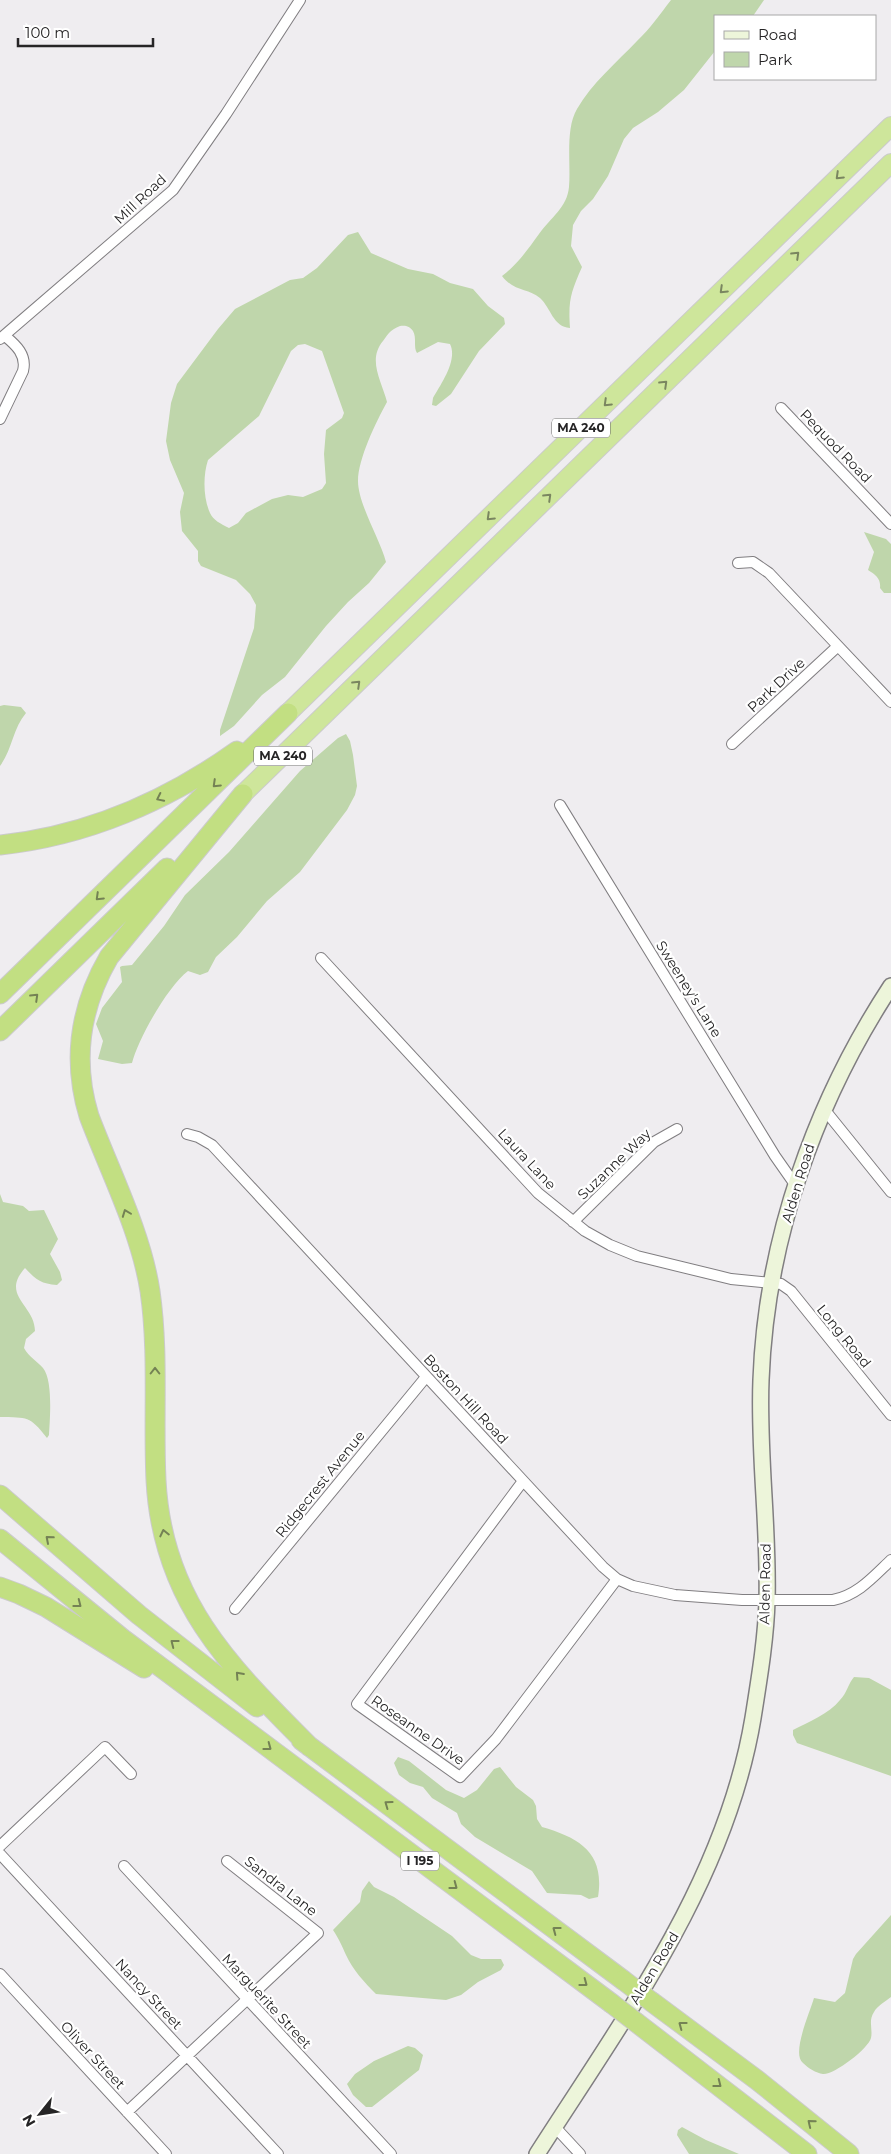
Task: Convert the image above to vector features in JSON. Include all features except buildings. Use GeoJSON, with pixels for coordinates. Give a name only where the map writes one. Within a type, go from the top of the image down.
{"type":"FeatureCollection","features":[{"type":"Feature","properties":{"kind":"highway","name":"MA 240"},"geometry":{"type":"LineString","coordinates":[[288,713],[891,126]]}},
{"type":"Feature","properties":{"kind":"highway","name":"MA 240"},"geometry":{"type":"LineString","coordinates":[[243,794],[891,162]]}},
{"type":"Feature","properties":{"kind":"highway"},"geometry":{"type":"LineString","coordinates":[[0,845],[37,840],[79,830],[148,804],[219,763],[288,713]]}},
{"type":"Feature","properties":{"kind":"highway"},"geometry":{"type":"LineString","coordinates":[[0,994],[288,713]]}},
{"type":"Feature","properties":{"kind":"highway"},"geometry":{"type":"LineString","coordinates":[[0,1031],[243,794]]}},
{"type":"Feature","properties":{"kind":"highway"},"geometry":{"type":"LineString","coordinates":[[243,794],[109,956],[95,983],[85,1011],[80,1040],[79,1069],[84,1100],[89,1116],[135,1237],[150,1289],[154,1331],[157,1499],[170,1558],[187,1599],[217,1647],[253,1690],[310,1747]]}},
{"type":"Feature","properties":{"kind":"highway","name":"I 195"},"geometry":{"type":"LineString","coordinates":[[0,1495],[139,1615],[310,1747],[757,2080],[849,2154]]}},
{"type":"Feature","properties":{"kind":"highway","name":"I 195"},"geometry":{"type":"LineString","coordinates":[[0,1539],[97,1619],[638,2023],[807,2154]]}},
{"type":"Feature","properties":{"kind":"highway"},"geometry":{"type":"LineString","coordinates":[[0,1588],[20,1594],[46,1607],[228,1718]]}},
{"type":"Feature","properties":{"kind":"main road","name":"Alden Road"},"geometry":{"type":"LineString","coordinates":[[538,2154],[655,1970],[708,1865],[742,1766],[752,1720],[767,1600],[761,1384],[771,1282],[796,1186],[812,1138],[847,1060],[891,986]]}},
{"type":"Feature","properties":{"kind":"street","name":"Mill Road"},"geometry":{"type":"LineString","coordinates":[[2,337],[174,190],[300,0]]}},
{"type":"Feature","properties":{"kind":"street"},"geometry":{"type":"LineString","coordinates":[[0,419],[23,371],[25,362],[20,351],[2,337]]}},
{"type":"Feature","properties":{"kind":"street","name":"Pequod Road"},"geometry":{"type":"LineString","coordinates":[[781,408],[891,524]]}},
{"type":"Feature","properties":{"kind":"street"},"geometry":{"type":"LineString","coordinates":[[738,563],[753,562],[764,569],[891,702]]}},
{"type":"Feature","properties":{"kind":"street","name":"Park Drive"},"geometry":{"type":"LineString","coordinates":[[732,744],[838,646]]}},
{"type":"Feature","properties":{"kind":"street","name":"Sweeney's Lane"},"geometry":{"type":"LineString","coordinates":[[560,805],[775,1156],[796,1186]]}},
{"type":"Feature","properties":{"kind":"street","name":"Laura Lane"},"geometry":{"type":"LineString","coordinates":[[321,958],[538,1193],[573,1222],[610,1246],[637,1256],[731,1279],[771,1282]]}},
{"type":"Feature","properties":{"kind":"street"},"geometry":{"type":"LineString","coordinates":[[824,1109],[891,1192]]}},
{"type":"Feature","properties":{"kind":"street","name":"Suzanne Way"},"geometry":{"type":"LineString","coordinates":[[573,1222],[654,1142],[677,1129]]}},
{"type":"Feature","properties":{"kind":"street","name":"Boston Hill Road"},"geometry":{"type":"LineString","coordinates":[[187,1134],[212,1145],[523,1482],[603,1567],[617,1579],[633,1586],[675,1595],[767,1600],[841,1598],[858,1590],[891,1560]]}},
{"type":"Feature","properties":{"kind":"street","name":"Long Road"},"geometry":{"type":"LineString","coordinates":[[771,1282],[781,1284],[791,1291],[891,1415]]}},
{"type":"Feature","properties":{"kind":"street","name":"Ridgecrest Avenue"},"geometry":{"type":"LineString","coordinates":[[235,1608],[426,1377]]}},
{"type":"Feature","properties":{"kind":"street","name":"Roseanne Drive"},"geometry":{"type":"LineString","coordinates":[[523,1482],[357,1704],[460,1777],[496,1740],[617,1579]]}},
{"type":"Feature","properties":{"kind":"street"},"geometry":{"type":"LineString","coordinates":[[0,1846],[105,1747],[131,1774]]}},
{"type":"Feature","properties":{"kind":"street","name":"Nancy Street"},"geometry":{"type":"LineString","coordinates":[[0,1854],[278,2154]]}},
{"type":"Feature","properties":{"kind":"street","name":"Sandra Lane"},"geometry":{"type":"LineString","coordinates":[[227,1861],[318,1933],[247,1999]]}},
{"type":"Feature","properties":{"kind":"street","name":"Marguerite Street"},"geometry":{"type":"LineString","coordinates":[[124,1866],[391,2154]]}},
{"type":"Feature","properties":{"kind":"street","name":"Oliver Street"},"geometry":{"type":"LineString","coordinates":[[0,1974],[166,2154]]}},
{"type":"Feature","properties":{"kind":"street"},"geometry":{"type":"LineString","coordinates":[[127,2112],[247,1999]]}},
{"type":"Feature","properties":{"kind":"street"},"geometry":{"type":"LineString","coordinates":[[555,2126],[580,2154]]}},
{"type":"Feature","properties":{"kind":"green space"},"geometry":{"type":"Polygon","coordinates":[[[671,0],[764,0],[754,15],[714,15],[714,52],[684,90],[658,112],[633,128],[624,139],[608,176],[593,199],[581,211],[573,225],[571,246],[582,267],[571,296],[569,310],[570,328],[564,327],[556,321],[540,298],[511,285],[502,276],[522,256],[565,201],[569,187],[571,126],[573,117],[583,99],[646,32],[671,0]]]}},
{"type":"Feature","properties":{"kind":"green space"},"geometry":{"type":"Polygon","coordinates":[[[358,232],[371,253],[408,269],[433,274],[450,283],[473,289],[488,306],[504,318],[505,324],[479,351],[451,394],[436,406],[432,405],[433,398],[444,379],[452,357],[450,344],[438,342],[417,353],[413,331],[409,327],[400,326],[388,334],[378,348],[376,356],[377,371],[387,402],[364,452],[358,481],[365,511],[386,562],[369,583],[326,626],[285,677],[262,695],[234,726],[220,736],[220,730],[254,628],[256,605],[250,594],[236,580],[201,566],[198,561],[198,551],[182,531],[180,512],[184,493],[170,460],[166,441],[171,403],[177,384],[235,309],[290,280],[303,278],[317,268],[348,235],[358,232]],[[305,344],[298,345],[291,351],[259,416],[208,460],[205,494],[211,515],[215,520],[229,528],[238,523],[246,513],[272,499],[288,495],[303,497],[322,489],[326,483],[324,454],[326,430],[342,418],[344,413],[322,351],[305,344]]]}},
{"type":"Feature","properties":{"kind":"green space"},"geometry":{"type":"Polygon","coordinates":[[[864,532],[886,539],[891,544],[891,593],[884,593],[880,588],[880,582],[868,570],[874,552],[864,532]]]}},
{"type":"Feature","properties":{"kind":"green space"},"geometry":{"type":"Polygon","coordinates":[[[0,706],[21,707],[26,713],[18,725],[0,766],[0,706]]]}},
{"type":"Feature","properties":{"kind":"green space"},"geometry":{"type":"Polygon","coordinates":[[[346,734],[350,741],[353,755],[357,786],[355,795],[347,810],[300,872],[267,901],[237,937],[216,957],[208,972],[200,975],[188,971],[180,978],[163,1000],[147,1027],[132,1063],[122,1064],[98,1059],[103,1041],[96,1024],[102,1008],[122,982],[120,967],[132,965],[164,926],[185,895],[229,852],[300,771],[338,738],[346,734]]]}},
{"type":"Feature","properties":{"kind":"green space"},"geometry":{"type":"Polygon","coordinates":[[[0,1194],[3,1202],[23,1206],[29,1211],[44,1210],[58,1239],[50,1254],[60,1272],[62,1280],[57,1285],[42,1282],[25,1268],[18,1278],[16,1286],[17,1293],[34,1322],[35,1331],[26,1339],[24,1348],[43,1368],[50,1390],[49,1435],[47,1438],[36,1425],[27,1419],[0,1417],[0,1194]]]}},
{"type":"Feature","properties":{"kind":"green space"},"geometry":{"type":"Polygon","coordinates":[[[854,1677],[869,1678],[891,1690],[891,1776],[797,1743],[793,1735],[793,1730],[818,1717],[835,1705],[854,1677]]]}},
{"type":"Feature","properties":{"kind":"green space"},"geometry":{"type":"Polygon","coordinates":[[[398,1757],[409,1761],[446,1790],[464,1798],[477,1790],[494,1769],[500,1767],[516,1787],[533,1800],[536,1806],[537,1819],[542,1827],[568,1836],[587,1850],[598,1869],[598,1897],[589,1899],[581,1895],[547,1893],[532,1871],[475,1837],[461,1824],[457,1813],[432,1798],[423,1787],[410,1783],[399,1775],[394,1763],[398,1757]]]}},
{"type":"Feature","properties":{"kind":"green space"},"geometry":{"type":"Polygon","coordinates":[[[369,1881],[374,1887],[394,1897],[452,1936],[471,1955],[481,1959],[501,1959],[504,1965],[501,1970],[478,1982],[461,1995],[446,2000],[376,1994],[352,1966],[333,1930],[360,1902],[362,1891],[369,1881]]]}},
{"type":"Feature","properties":{"kind":"green space"},"geometry":{"type":"Polygon","coordinates":[[[891,1915],[891,1997],[877,2008],[872,2015],[869,2043],[835,2070],[823,2074],[815,2071],[803,2063],[799,2051],[802,2032],[814,1998],[835,2002],[845,1993],[853,1959],[891,1915]]]}},
{"type":"Feature","properties":{"kind":"green space"},"geometry":{"type":"Polygon","coordinates":[[[408,2046],[415,2048],[423,2055],[419,2070],[372,2107],[366,2107],[353,2095],[347,2084],[355,2074],[374,2061],[408,2046]]]}},
{"type":"Feature","properties":{"kind":"green space"},"geometry":{"type":"Polygon","coordinates":[[[682,2127],[739,2154],[689,2154],[677,2135],[678,2130],[682,2127]]]}}]}
